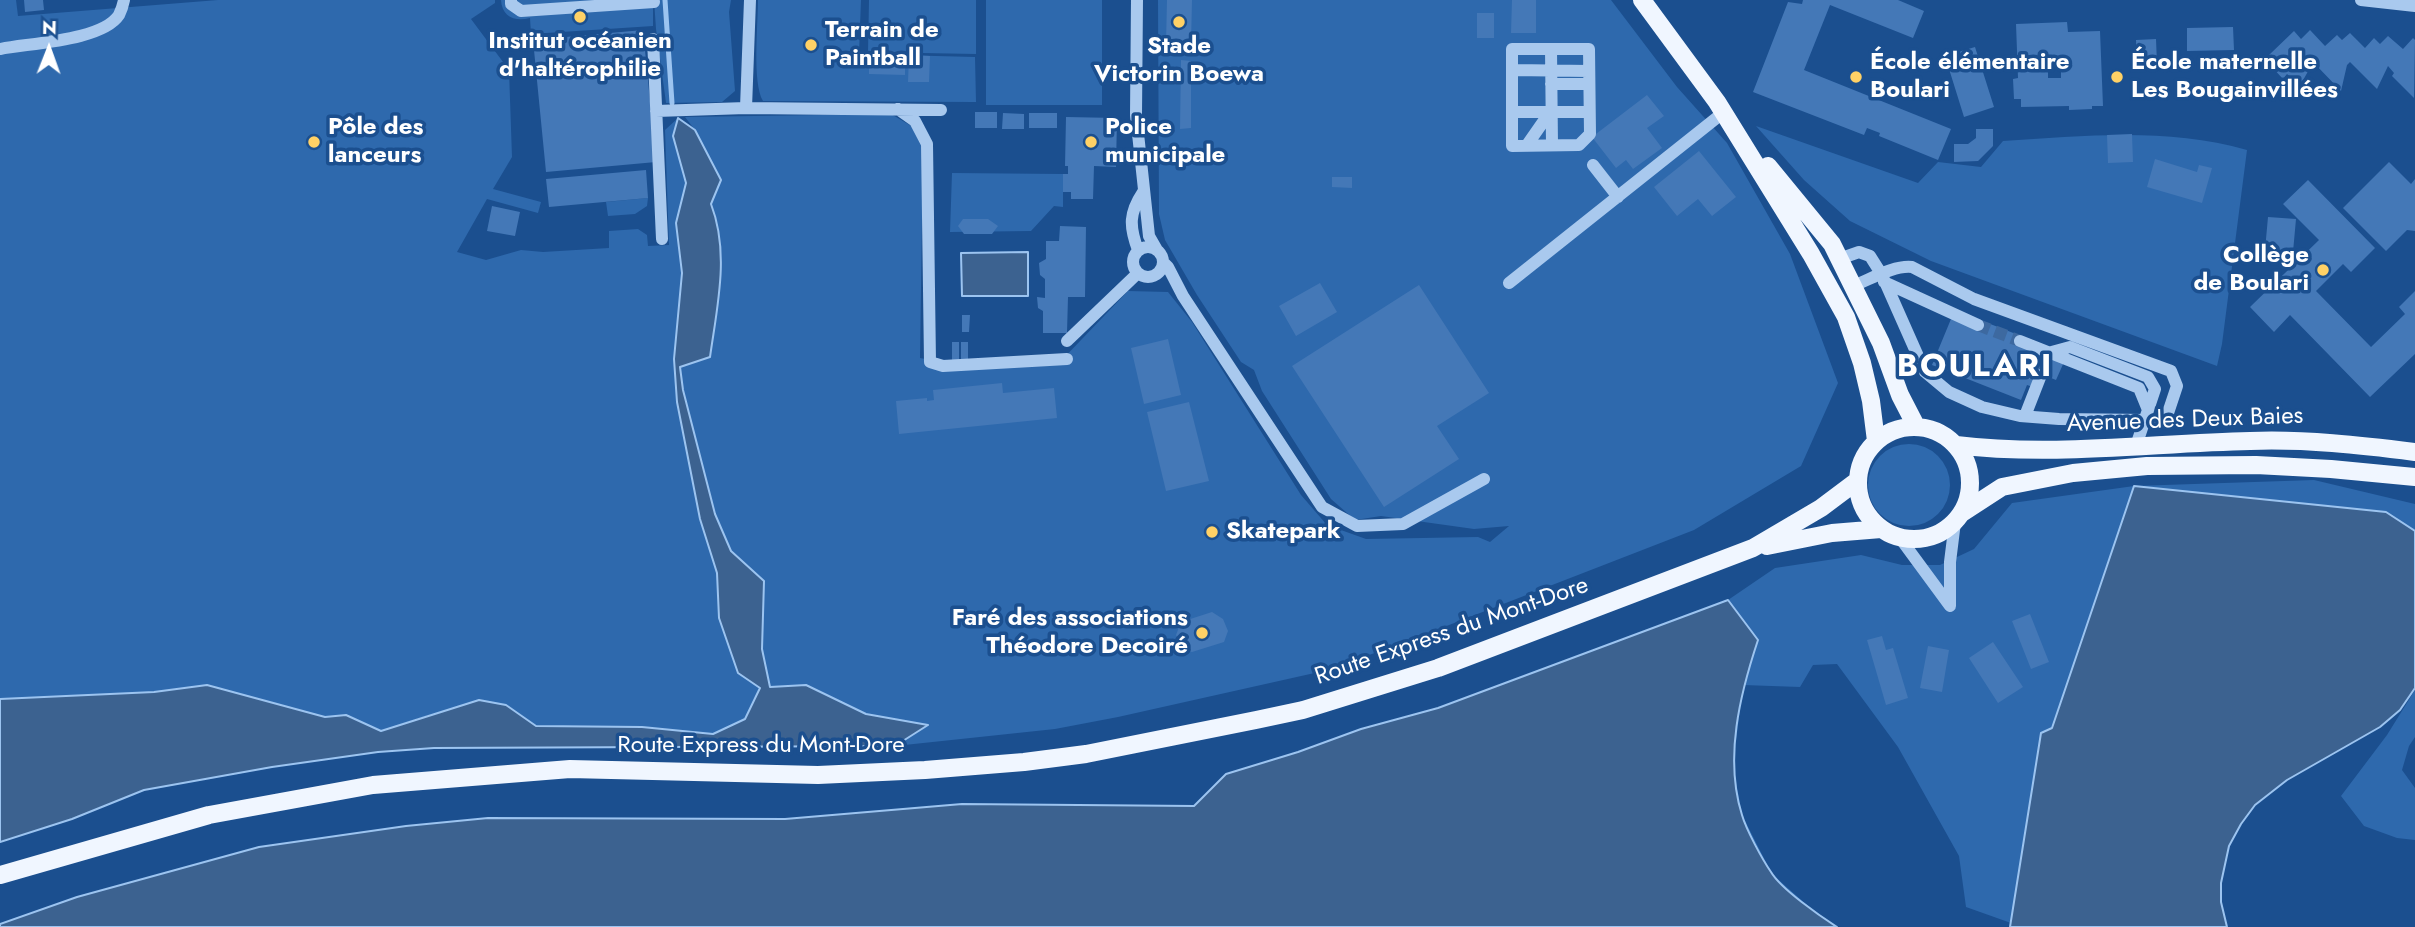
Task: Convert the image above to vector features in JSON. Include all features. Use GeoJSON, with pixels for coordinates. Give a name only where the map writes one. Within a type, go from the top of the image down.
{"type":"FeatureCollection","features":[{"type":"Feature","properties":{"kind":"main road"},"geometry":{"type":"LineString","coordinates":[[1642,0],[1724,112],[1832,244],[1881,343],[1900,395],[1916,426]]}},
{"type":"Feature","properties":{"kind":"main road"},"geometry":{"type":"LineString","coordinates":[[1724,112],[1811,254],[1846,317],[1868,389],[1876,441]]}},
{"type":"Feature","properties":{"kind":"main road"},"geometry":{"type":"LineString","coordinates":[[1916,426],[1945,435],[1956,445],[1968,466],[1970,490],[1958,518],[1943,531],[1915,540],[1900,538],[1881,529],[1868,516],[1859,500],[1857,481],[1862,459],[1876,441],[1888,432],[1916,426]]}},
{"type":"Feature","properties":{"kind":"main road","name":"Avenue des Deux Baies"},"geometry":{"type":"LineString","coordinates":[[1956,445],[2051,450],[2283,440],[2415,452]]}},
{"type":"Feature","properties":{"kind":"main road","name":"Avenue des Deux Baies"},"geometry":{"type":"LineString","coordinates":[[1958,518],[2002,487],[2073,473],[2147,466],[2256,465],[2415,477]]}},
{"type":"Feature","properties":{"kind":"main road","name":"Route Express du Mont-Dore"},"geometry":{"type":"LineString","coordinates":[[0,875],[209,814],[373,785],[570,769],[818,775],[925,770],[1024,762],[1151,742],[1303,710],[1438,668],[1753,548],[1821,508],[1857,481]]}},
{"type":"Feature","properties":{"kind":"main road","name":"Route Express du Mont-Dore"},"geometry":{"type":"LineString","coordinates":[[1753,548],[1832,533],[1881,529]]}},
{"type":"Feature","properties":{"kind":"street"},"geometry":{"type":"LineString","coordinates":[[0,49],[79,38],[110,23],[119,15],[124,0]]}},
{"type":"Feature","properties":{"kind":"street"},"geometry":{"type":"LineString","coordinates":[[511,0],[511,4],[522,11],[654,2]]}},
{"type":"Feature","properties":{"kind":"street"},"geometry":{"type":"LineString","coordinates":[[746,108],[750,0]]}},
{"type":"Feature","properties":{"kind":"street"},"geometry":{"type":"LineString","coordinates":[[1137,0],[1136,115],[1149,236],[1183,296],[1322,508],[1357,526],[1403,524],[1484,479]]}},
{"type":"Feature","properties":{"kind":"street"},"geometry":{"type":"LineString","coordinates":[[2361,0],[2415,6]]}},
{"type":"Feature","properties":{"kind":"street"},"geometry":{"type":"LineString","coordinates":[[653,39],[662,239]]}},
{"type":"Feature","properties":{"kind":"street"},"geometry":{"type":"LineString","coordinates":[[1512,49],[1589,49],[1590,134],[1579,145],[1512,146],[1512,70],[1512,49]]}},
{"type":"Feature","properties":{"kind":"street"},"geometry":{"type":"LineString","coordinates":[[1551,49],[1552,145]]}},
{"type":"Feature","properties":{"kind":"street"},"geometry":{"type":"LineString","coordinates":[[1512,70],[1589,84]]}},
{"type":"Feature","properties":{"kind":"street"},"geometry":{"type":"LineString","coordinates":[[1551,77],[1589,71]]}},
{"type":"Feature","properties":{"kind":"street"},"geometry":{"type":"LineString","coordinates":[[656,111],[746,108],[941,110]]}},
{"type":"Feature","properties":{"kind":"street"},"geometry":{"type":"LineString","coordinates":[[898,109],[915,121],[927,144],[930,362],[943,366],[1067,359]]}},
{"type":"Feature","properties":{"kind":"street"},"geometry":{"type":"LineString","coordinates":[[1512,112],[1590,112]]}},
{"type":"Feature","properties":{"kind":"street"},"geometry":{"type":"LineString","coordinates":[[1527,145],[1550,112]]}},
{"type":"Feature","properties":{"kind":"street"},"geometry":{"type":"LineString","coordinates":[[1509,284],[1724,112]]}},
{"type":"Feature","properties":{"kind":"street"},"geometry":{"type":"LineString","coordinates":[[1592,165],[1618,197]]}},
{"type":"Feature","properties":{"kind":"street"},"geometry":{"type":"LineString","coordinates":[[1138,250],[1132,233],[1133,207],[1143,192]]}},
{"type":"Feature","properties":{"kind":"street"},"geometry":{"type":"LineString","coordinates":[[1157,250],[1147,247],[1138,250],[1133,264],[1138,273],[1147,276],[1156,274],[1163,262]]}},
{"type":"Feature","properties":{"kind":"street"},"geometry":{"type":"LineString","coordinates":[[1839,259],[1859,252],[1870,256],[1883,278],[1925,372],[1949,391],[1982,407],[2025,416],[2059,419],[2146,415],[2158,420],[2167,416],[2177,386],[2171,371],[1974,299],[1912,267],[1903,266],[1883,278],[1853,286]]}},
{"type":"Feature","properties":{"kind":"street"},"geometry":{"type":"LineString","coordinates":[[1067,341],[1138,273]]}},
{"type":"Feature","properties":{"kind":"street"},"geometry":{"type":"LineString","coordinates":[[1156,274],[1183,296]]}},
{"type":"Feature","properties":{"kind":"street"},"geometry":{"type":"LineString","coordinates":[[1883,278],[1978,325]]}},
{"type":"Feature","properties":{"kind":"street"},"geometry":{"type":"LineString","coordinates":[[2020,341],[2139,387],[2146,415],[2136,446]]}},
{"type":"Feature","properties":{"kind":"street"},"geometry":{"type":"LineString","coordinates":[[2025,416],[2041,374]]}},
{"type":"Feature","properties":{"kind":"street"},"geometry":{"type":"LineString","coordinates":[[1900,538],[1950,606],[1950,562],[1958,518]]}},
{"type":"Feature","properties":{"kind":"shaded area"},"geometry":{"type":"Polygon","coordinates":[[[0,0],[16,0],[18,16],[218,0],[495,0],[495,3],[471,19],[509,70],[512,157],[493,189],[541,202],[538,213],[487,199],[457,252],[486,260],[521,250],[543,252],[609,248],[609,231],[638,229],[647,235],[648,246],[669,245],[665,130],[678,118],[674,139],[686,183],[676,223],[683,273],[674,368],[710,357],[720,280],[719,241],[711,204],[721,180],[695,130],[685,117],[891,114],[913,127],[923,149],[920,358],[941,362],[1058,364],[1128,291],[1168,292],[1192,322],[1301,495],[1327,525],[1366,539],[1478,537],[1490,542],[1509,526],[1474,529],[1381,516],[1355,520],[1331,499],[1262,391],[1254,370],[1241,362],[1197,295],[1165,240],[1159,214],[1158,0],[1611,0],[1677,87],[1727,143],[1790,254],[1838,383],[1801,466],[1694,530],[1328,670],[1055,729],[895,746],[927,725],[866,714],[806,685],[760,688],[745,719],[713,734],[642,727],[536,726],[506,705],[429,715],[381,731],[346,715],[325,717],[207,685],[154,692],[0,699],[0,0]]]}},
{"type":"Feature","properties":{"kind":"shaded area","name":"Institut océanien d'haltérophilie"},"geometry":{"type":"Polygon","coordinates":[[[501,0],[653,0],[653,26],[531,34],[530,18],[510,17],[504,11],[501,0]]]}},
{"type":"Feature","properties":{"kind":"shaded area"},"geometry":{"type":"Polygon","coordinates":[[[654,0],[731,0],[729,12],[735,91],[722,102],[666,103],[654,0]]]}},
{"type":"Feature","properties":{"kind":"shaded area"},"geometry":{"type":"Polygon","coordinates":[[[758,0],[861,0],[859,54],[975,57],[976,102],[763,101],[757,67],[758,0]]]}},
{"type":"Feature","properties":{"kind":"shaded area"},"geometry":{"type":"Polygon","coordinates":[[[869,0],[976,0],[976,54],[868,52],[869,0]]]}},
{"type":"Feature","properties":{"kind":"shaded area"},"geometry":{"type":"Polygon","coordinates":[[[986,0],[1102,0],[1102,105],[986,105],[986,0]]]}},
{"type":"Feature","properties":{"kind":"shaded area"},"geometry":{"type":"Polygon","coordinates":[[[678,118],[695,130],[721,180],[711,204],[717,223],[721,261],[710,357],[680,367],[683,390],[715,514],[731,551],[764,581],[762,649],[770,687],[806,685],[866,714],[928,725],[895,746],[434,748],[378,752],[272,767],[144,790],[72,819],[0,842],[0,699],[154,692],[207,685],[325,717],[346,715],[381,731],[479,700],[506,705],[536,726],[642,727],[713,734],[745,719],[760,688],[738,673],[719,618],[717,573],[700,519],[677,402],[674,359],[682,273],[676,223],[686,183],[673,136],[678,118]]]}},
{"type":"Feature","properties":{"kind":"shaded area"},"geometry":{"type":"Polygon","coordinates":[[[1756,126],[1918,183],[1938,162],[1981,167],[2003,141],[2156,136],[2187,138],[2247,150],[2217,366],[1931,261],[1850,221],[1804,180],[1756,126]]]}},
{"type":"Feature","properties":{"kind":"shaded area"},"geometry":{"type":"Polygon","coordinates":[[[952,173],[1063,174],[1063,207],[1054,206],[1031,231],[950,232],[952,173]]]}},
{"type":"Feature","properties":{"kind":"shaded area"},"geometry":{"type":"Polygon","coordinates":[[[648,198],[647,206],[635,214],[608,216],[606,202],[648,198]]]}},
{"type":"Feature","properties":{"kind":"shaded area"},"geometry":{"type":"Polygon","coordinates":[[[1028,252],[1028,296],[962,296],[961,253],[1028,252]]]}},
{"type":"Feature","properties":{"kind":"shaded area"},"geometry":{"type":"Polygon","coordinates":[[[1909,444],[1925,447],[1938,456],[1947,469],[1950,485],[1947,501],[1938,514],[1925,523],[1909,526],[1893,523],[1880,514],[1871,501],[1868,485],[1871,469],[1880,456],[1893,447],[1909,444]]]}},
{"type":"Feature","properties":{"kind":"shaded area"},"geometry":{"type":"Polygon","coordinates":[[[2314,480],[2415,504],[2415,677],[2051,728],[2042,733],[2011,923],[1966,907],[1959,856],[1898,747],[1837,664],[1813,665],[1800,687],[1743,685],[1733,765],[1742,815],[1772,874],[1816,913],[1837,927],[962,804],[1194,806],[1226,774],[1361,729],[1438,708],[1728,600],[1775,568],[1861,555],[1902,565],[1940,565],[1974,549],[2012,503],[2134,486],[2314,480]]]}},
{"type":"Feature","properties":{"kind":"shaded area"},"geometry":{"type":"Polygon","coordinates":[[[2134,486],[2386,512],[2415,531],[2415,688],[2400,710],[2380,727],[2287,780],[2255,805],[2229,846],[2221,883],[2221,902],[2227,927],[2010,927],[2041,733],[2052,728],[2134,486]]]}},
{"type":"Feature","properties":{"kind":"shaded area"},"geometry":{"type":"Polygon","coordinates":[[[1728,600],[1758,640],[1745,682],[1736,726],[1734,771],[1742,815],[1759,852],[1776,879],[1801,902],[1837,927],[0,927],[0,924],[77,897],[259,847],[406,826],[488,818],[785,819],[962,804],[1194,806],[1226,774],[1361,729],[1438,708],[1728,600]]]}},
{"type":"Feature","properties":{"kind":"shaded area"},"geometry":{"type":"Polygon","coordinates":[[[2415,690],[2415,737],[2409,746],[2402,770],[2415,788],[2415,840],[2397,838],[2364,826],[2341,796],[2387,735],[2415,690]]]}},
{"type":"Feature","properties":{"kind":"building"},"geometry":{"type":"Polygon","coordinates":[[[24,0],[43,0],[44,10],[25,12],[24,0]]]}},
{"type":"Feature","properties":{"kind":"building","name":"Stade Victorin Boewa"},"geometry":{"type":"Polygon","coordinates":[[[1167,0],[1192,0],[1191,44],[1166,44],[1167,0]]]}},
{"type":"Feature","properties":{"kind":"building"},"geometry":{"type":"Polygon","coordinates":[[[1512,0],[1536,0],[1536,33],[1511,33],[1512,0]]]}},
{"type":"Feature","properties":{"kind":"building"},"geometry":{"type":"Polygon","coordinates":[[[1803,0],[1898,0],[1924,11],[1913,38],[1830,5],[1804,70],[1951,129],[1938,160],[1879,136],[1880,133],[1867,128],[1864,135],[1753,92],[1788,2],[1802,4],[1803,0]]]}},
{"type":"Feature","properties":{"kind":"building"},"geometry":{"type":"Polygon","coordinates":[[[1477,13],[1494,13],[1494,38],[1477,38],[1477,13]]]}},
{"type":"Feature","properties":{"kind":"building"},"geometry":{"type":"Polygon","coordinates":[[[2067,22],[2068,32],[2100,31],[2103,106],[2069,110],[2069,106],[2021,107],[2021,99],[2014,99],[2013,79],[2018,78],[2016,24],[2067,22]],[[2048,58],[2048,78],[2061,78],[2061,58],[2048,58]]]}},
{"type":"Feature","properties":{"kind":"building"},"geometry":{"type":"Polygon","coordinates":[[[2233,27],[2234,50],[2187,51],[2187,28],[2233,27]]]}},
{"type":"Feature","properties":{"kind":"building"},"geometry":{"type":"Polygon","coordinates":[[[643,30],[656,162],[546,172],[533,40],[643,30]]]}},
{"type":"Feature","properties":{"kind":"building"},"geometry":{"type":"Polygon","coordinates":[[[2310,30],[2325,46],[2337,35],[2342,40],[2350,33],[2365,48],[2374,38],[2380,44],[2388,36],[2403,49],[2413,38],[2414,98],[2392,76],[2394,73],[2388,66],[2377,89],[2350,62],[2341,91],[2313,62],[2300,86],[2287,74],[2283,79],[2271,66],[2276,62],[2269,55],[2294,31],[2301,39],[2310,30]]]}},
{"type":"Feature","properties":{"kind":"building"},"geometry":{"type":"Polygon","coordinates":[[[2156,39],[2157,64],[2137,65],[2136,40],[2156,39]]]}},
{"type":"Feature","properties":{"kind":"building"},"geometry":{"type":"Polygon","coordinates":[[[1975,47],[1994,107],[1964,117],[1945,56],[1975,47]]]}},
{"type":"Feature","properties":{"kind":"building"},"geometry":{"type":"Polygon","coordinates":[[[869,55],[905,55],[905,75],[869,74],[869,55]]]}},
{"type":"Feature","properties":{"kind":"building"},"geometry":{"type":"Polygon","coordinates":[[[909,55],[930,56],[929,82],[908,82],[909,55]]]}},
{"type":"Feature","properties":{"kind":"building","name":"Stade Victorin Boewa"},"geometry":{"type":"Polygon","coordinates":[[[1181,60],[1191,61],[1191,128],[1180,129],[1181,60]]]}},
{"type":"Feature","properties":{"kind":"building"},"geometry":{"type":"Polygon","coordinates":[[[1647,95],[1664,116],[1647,128],[1662,148],[1633,169],[1626,160],[1616,168],[1592,137],[1647,95]]]}},
{"type":"Feature","properties":{"kind":"building"},"geometry":{"type":"Polygon","coordinates":[[[975,112],[997,112],[997,128],[975,128],[975,112]]]}},
{"type":"Feature","properties":{"kind":"building"},"geometry":{"type":"Polygon","coordinates":[[[1003,113],[1024,114],[1024,129],[1002,129],[1003,113]]]}},
{"type":"Feature","properties":{"kind":"building"},"geometry":{"type":"Polygon","coordinates":[[[1029,113],[1057,113],[1057,128],[1029,128],[1029,113]]]}},
{"type":"Feature","properties":{"kind":"building","name":"Police municipale"},"geometry":{"type":"Polygon","coordinates":[[[1066,117],[1117,118],[1116,167],[1094,166],[1093,199],[1071,199],[1071,192],[1063,192],[1063,174],[1068,174],[1068,166],[1065,166],[1066,117]]]}},
{"type":"Feature","properties":{"kind":"building"},"geometry":{"type":"Polygon","coordinates":[[[1976,129],[1993,129],[1993,146],[1978,161],[1954,162],[1954,144],[1968,144],[1976,138],[1976,129]]]}},
{"type":"Feature","properties":{"kind":"building"},"geometry":{"type":"Polygon","coordinates":[[[2132,134],[2133,162],[2108,163],[2107,135],[2132,134]]]}},
{"type":"Feature","properties":{"kind":"building"},"geometry":{"type":"Polygon","coordinates":[[[1699,151],[1736,197],[1712,216],[1698,199],[1677,216],[1654,187],[1699,151]]]}},
{"type":"Feature","properties":{"kind":"building"},"geometry":{"type":"Polygon","coordinates":[[[2155,159],[2197,172],[2199,165],[2212,168],[2202,203],[2147,187],[2155,159]]]}},
{"type":"Feature","properties":{"kind":"building"},"geometry":{"type":"Polygon","coordinates":[[[2389,162],[2411,184],[2415,179],[2415,231],[2407,230],[2386,251],[2343,208],[2389,162]]]}},
{"type":"Feature","properties":{"kind":"building"},"geometry":{"type":"Polygon","coordinates":[[[646,170],[648,198],[549,207],[546,179],[646,170]]]}},
{"type":"Feature","properties":{"kind":"building"},"geometry":{"type":"Polygon","coordinates":[[[1332,177],[1352,177],[1352,188],[1332,187],[1332,177]]]}},
{"type":"Feature","properties":{"kind":"building"},"geometry":{"type":"Polygon","coordinates":[[[2308,180],[2375,248],[2351,272],[2343,264],[2316,291],[2371,347],[2405,314],[2399,307],[2415,291],[2415,354],[2370,397],[2290,315],[2274,332],[2250,307],[2319,240],[2283,204],[2308,180]]]}},
{"type":"Feature","properties":{"kind":"building"},"geometry":{"type":"Polygon","coordinates":[[[492,206],[520,212],[515,236],[487,231],[492,206]]]}},
{"type":"Feature","properties":{"kind":"building"},"geometry":{"type":"Polygon","coordinates":[[[2268,217],[2296,219],[2292,263],[2264,261],[2268,217]]]}},
{"type":"Feature","properties":{"kind":"building"},"geometry":{"type":"Polygon","coordinates":[[[963,219],[988,219],[998,226],[992,234],[964,234],[958,226],[963,219]]]}},
{"type":"Feature","properties":{"kind":"building"},"geometry":{"type":"Polygon","coordinates":[[[1060,226],[1086,227],[1085,297],[1068,297],[1067,333],[1043,333],[1043,311],[1038,308],[1037,297],[1045,298],[1045,279],[1040,275],[1039,263],[1046,259],[1046,241],[1059,241],[1060,226]]]}},
{"type":"Feature","properties":{"kind":"building"},"geometry":{"type":"Polygon","coordinates":[[[1320,283],[1337,312],[1296,336],[1279,306],[1320,283]]]}},
{"type":"Feature","properties":{"kind":"building"},"geometry":{"type":"Polygon","coordinates":[[[1419,285],[1489,393],[1437,426],[1459,459],[1384,507],[1292,366],[1419,285]]]}},
{"type":"Feature","properties":{"kind":"building"},"geometry":{"type":"Polygon","coordinates":[[[962,315],[970,315],[969,332],[962,332],[962,315]]]}},
{"type":"Feature","properties":{"kind":"building"},"geometry":{"type":"Polygon","coordinates":[[[1951,319],[1980,320],[2021,336],[2064,362],[2056,380],[2039,373],[2033,387],[2027,385],[2021,400],[1932,365],[1951,319]]]}},
{"type":"Feature","properties":{"kind":"building"},"geometry":{"type":"Polygon","coordinates":[[[1168,339],[1181,395],[1144,404],[1131,348],[1168,339]]]}},
{"type":"Feature","properties":{"kind":"building"},"geometry":{"type":"Polygon","coordinates":[[[952,342],[959,342],[959,360],[952,360],[952,342]]]}},
{"type":"Feature","properties":{"kind":"building"},"geometry":{"type":"Polygon","coordinates":[[[961,342],[968,342],[968,359],[961,359],[961,342]]]}},
{"type":"Feature","properties":{"kind":"building"},"geometry":{"type":"Polygon","coordinates":[[[1002,383],[1003,393],[1054,388],[1057,418],[899,434],[896,401],[927,398],[927,401],[934,400],[933,390],[1002,383]]]}},
{"type":"Feature","properties":{"kind":"building"},"geometry":{"type":"Polygon","coordinates":[[[1189,402],[1209,481],[1166,491],[1147,412],[1189,402]]]}},
{"type":"Feature","properties":{"kind":"building","name":"Faré des associations Théodore Decoiré"},"geometry":{"type":"Polygon","coordinates":[[[1212,612],[1223,619],[1228,631],[1224,642],[1192,652],[1184,650],[1176,635],[1181,622],[1212,612]]]}},
{"type":"Feature","properties":{"kind":"building"},"geometry":{"type":"Polygon","coordinates":[[[2030,614],[2049,662],[2031,669],[2012,621],[2030,614]]]}},
{"type":"Feature","properties":{"kind":"building"},"geometry":{"type":"Polygon","coordinates":[[[1882,636],[1886,650],[1893,648],[1908,698],[1886,705],[1867,640],[1882,636]]]}},
{"type":"Feature","properties":{"kind":"building"},"geometry":{"type":"Polygon","coordinates":[[[1993,642],[2023,687],[1998,703],[1969,658],[1993,642]]]}},
{"type":"Feature","properties":{"kind":"building"},"geometry":{"type":"Polygon","coordinates":[[[1928,646],[1949,650],[1942,692],[1920,688],[1928,646]]]}},
{"type":"Feature","properties":{"kind":"waterway"},"geometry":{"type":"LineString","coordinates":[[665,0],[672,103]]}},
{"type":"Feature","properties":{"kind":"tunnel"},"geometry":{"type":"LineString","coordinates":[[1978,325],[2020,341]]}},
{"type":"Feature","properties":{"kind":"tunnel"},"geometry":{"type":"LineString","coordinates":[[2041,375],[2048,355]]}},
{"type":"Feature","properties":{"kind":"place","name":"Institut océanien d'haltérophilie"},"geometry":{"type":"Point","coordinates":[580,17]}},
{"type":"Feature","properties":{"kind":"place","name":"Stade Victorin Boewa"},"geometry":{"type":"Point","coordinates":[1179,22]}},
{"type":"Feature","properties":{"kind":"place","name":"Terrain de Paintball"},"geometry":{"type":"Point","coordinates":[811,45]}},
{"type":"Feature","properties":{"kind":"place","name":"École élémentaire Boulari"},"geometry":{"type":"Point","coordinates":[1856,77]}},
{"type":"Feature","properties":{"kind":"place","name":"École maternelle Les Bougainvillées"},"geometry":{"type":"Point","coordinates":[2117,77]}},
{"type":"Feature","properties":{"kind":"place","name":"Pôle des lanceurs"},"geometry":{"type":"Point","coordinates":[314,142]}},
{"type":"Feature","properties":{"kind":"place","name":"Police municipale"},"geometry":{"type":"Point","coordinates":[1091,142]}},
{"type":"Feature","properties":{"kind":"place","name":"Collège de Boulari"},"geometry":{"type":"Point","coordinates":[2323,270]}},
{"type":"Feature","properties":{"kind":"place","name":"Skatepark"},"geometry":{"type":"Point","coordinates":[1212,532]}},
{"type":"Feature","properties":{"kind":"place","name":"Faré des associations Théodore Decoiré"},"geometry":{"type":"Point","coordinates":[1202,633]}},
{"type":"Feature","properties":{"kind":"district","name":"BOULARI"},"geometry":{"type":"Point","coordinates":[1975,368]}}]}
